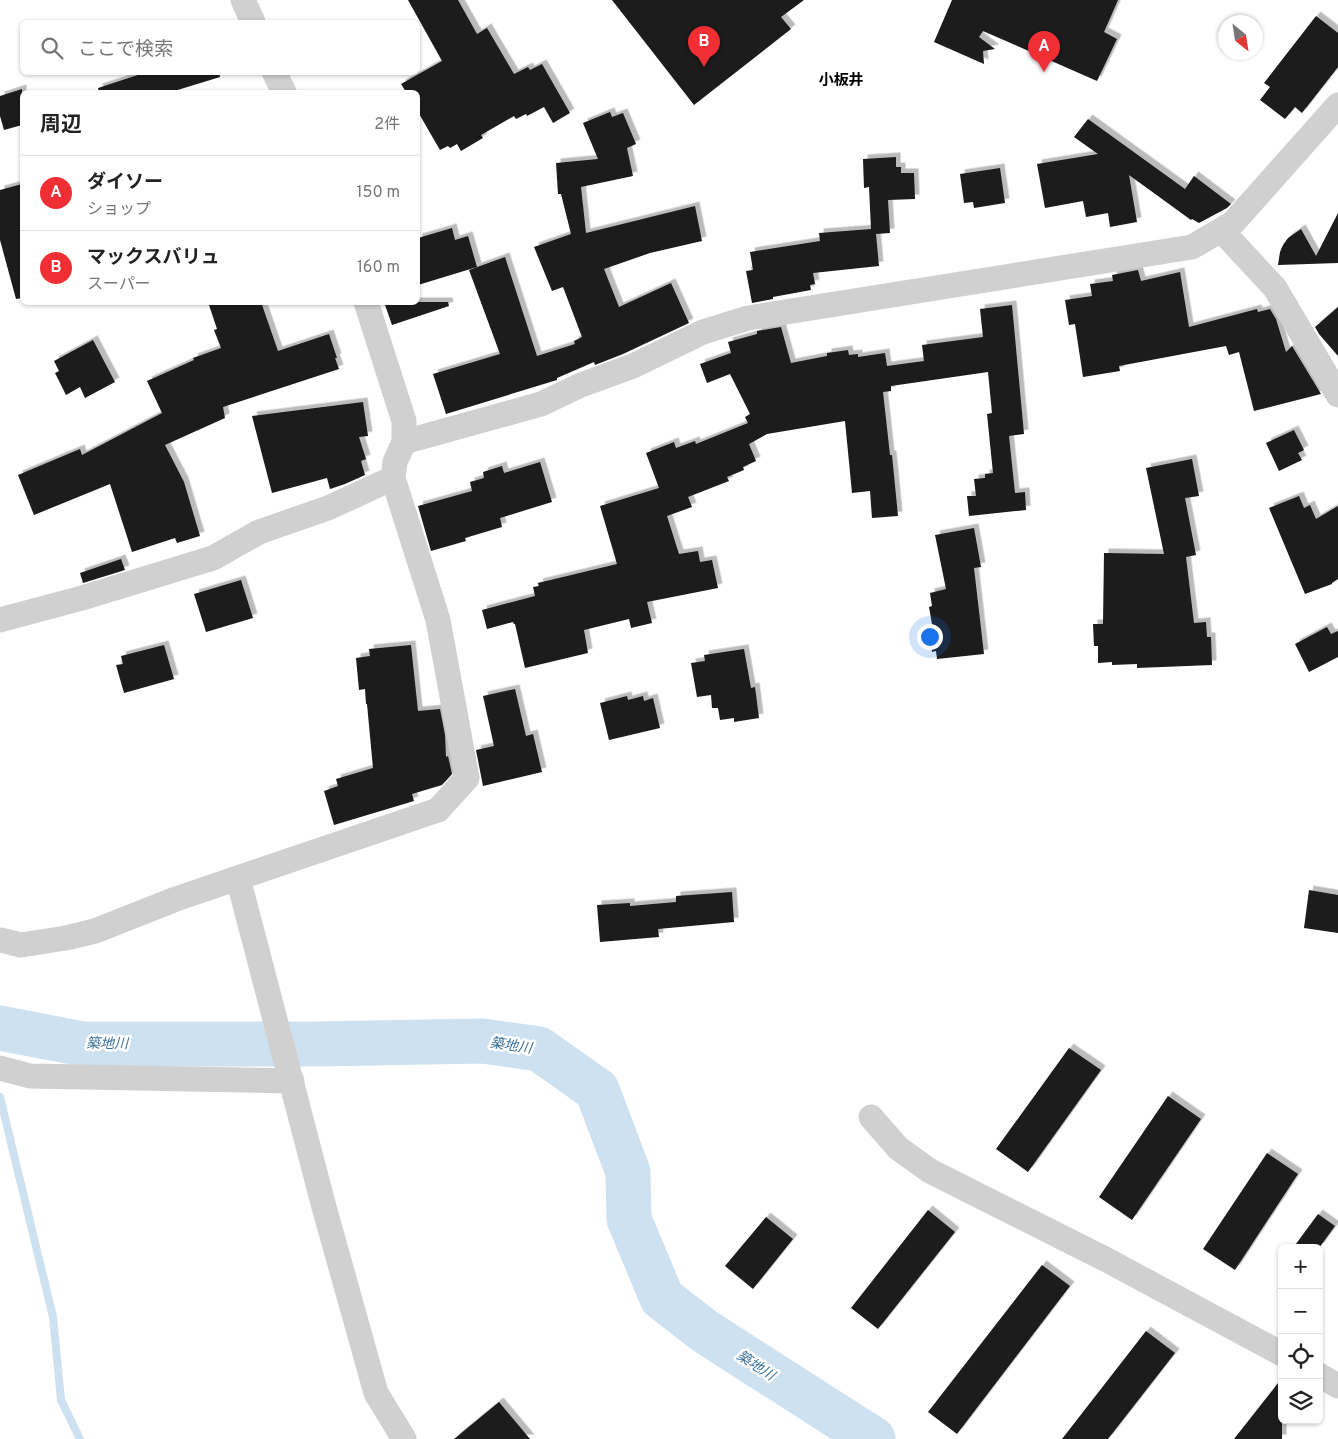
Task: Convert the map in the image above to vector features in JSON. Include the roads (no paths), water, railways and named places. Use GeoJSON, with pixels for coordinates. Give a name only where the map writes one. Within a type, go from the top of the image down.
{"type":"FeatureCollection","features":[{"type":"Feature","properties":{"kind":"street"},"geometry":{"type":"LineString","coordinates":[[243,0],[252,20]]}},
{"type":"Feature","properties":{"kind":"street"},"geometry":{"type":"LineString","coordinates":[[276,75],[283,90]]}},
{"type":"Feature","properties":{"kind":"street"},"geometry":{"type":"LineString","coordinates":[[404,442],[541,404],[581,385],[633,366],[703,332],[748,318],[1192,247],[1233,223],[1338,105]]}},
{"type":"Feature","properties":{"kind":"street"},"geometry":{"type":"LineString","coordinates":[[1222,231],[1276,288],[1338,395]]}},
{"type":"Feature","properties":{"kind":"street"},"geometry":{"type":"LineString","coordinates":[[0,940],[21,945],[95,931],[176,899],[438,810],[467,778],[438,620],[392,478],[395,462],[404,442],[404,421],[367,305]]}},
{"type":"Feature","properties":{"kind":"street"},"geometry":{"type":"LineString","coordinates":[[0,620],[82,598],[213,558],[259,532],[328,508],[392,478]]}},
{"type":"Feature","properties":{"kind":"street"},"geometry":{"type":"LineString","coordinates":[[238,878],[324,1207],[376,1393],[404,1439]]}},
{"type":"Feature","properties":{"kind":"street"},"geometry":{"type":"LineString","coordinates":[[0,1068],[30,1076],[291,1077]]}},
{"type":"Feature","properties":{"kind":"street"},"geometry":{"type":"LineString","coordinates":[[871,1117],[898,1148],[930,1171],[1112,1263],[1278,1352]]}},
{"type":"Feature","properties":{"kind":"street"},"geometry":{"type":"LineString","coordinates":[[1323,1377],[1338,1386]]}},
{"type":"Feature","properties":{"kind":"waterway","name":"築地川"},"geometry":{"type":"LineString","coordinates":[[0,1028],[83,1044],[317,1044],[483,1041],[539,1049],[597,1090],[628,1172],[629,1219],[662,1298],[706,1332],[873,1439]]}},
{"type":"Feature","properties":{"kind":"waterway"},"geometry":{"type":"LineString","coordinates":[[0,1097],[53,1317],[61,1400],[80,1439]]}},
{"type":"Feature","properties":{"kind":"place","name":"マックスバリュ"},"geometry":{"type":"Point","coordinates":[704,67]}},
{"type":"Feature","properties":{"kind":"place","name":"ダイソー"},"geometry":{"type":"Point","coordinates":[1044,72]}},
{"type":"Feature","properties":{"kind":"district","name":"小板井"},"geometry":{"type":"Point","coordinates":[841,80]}}]}
